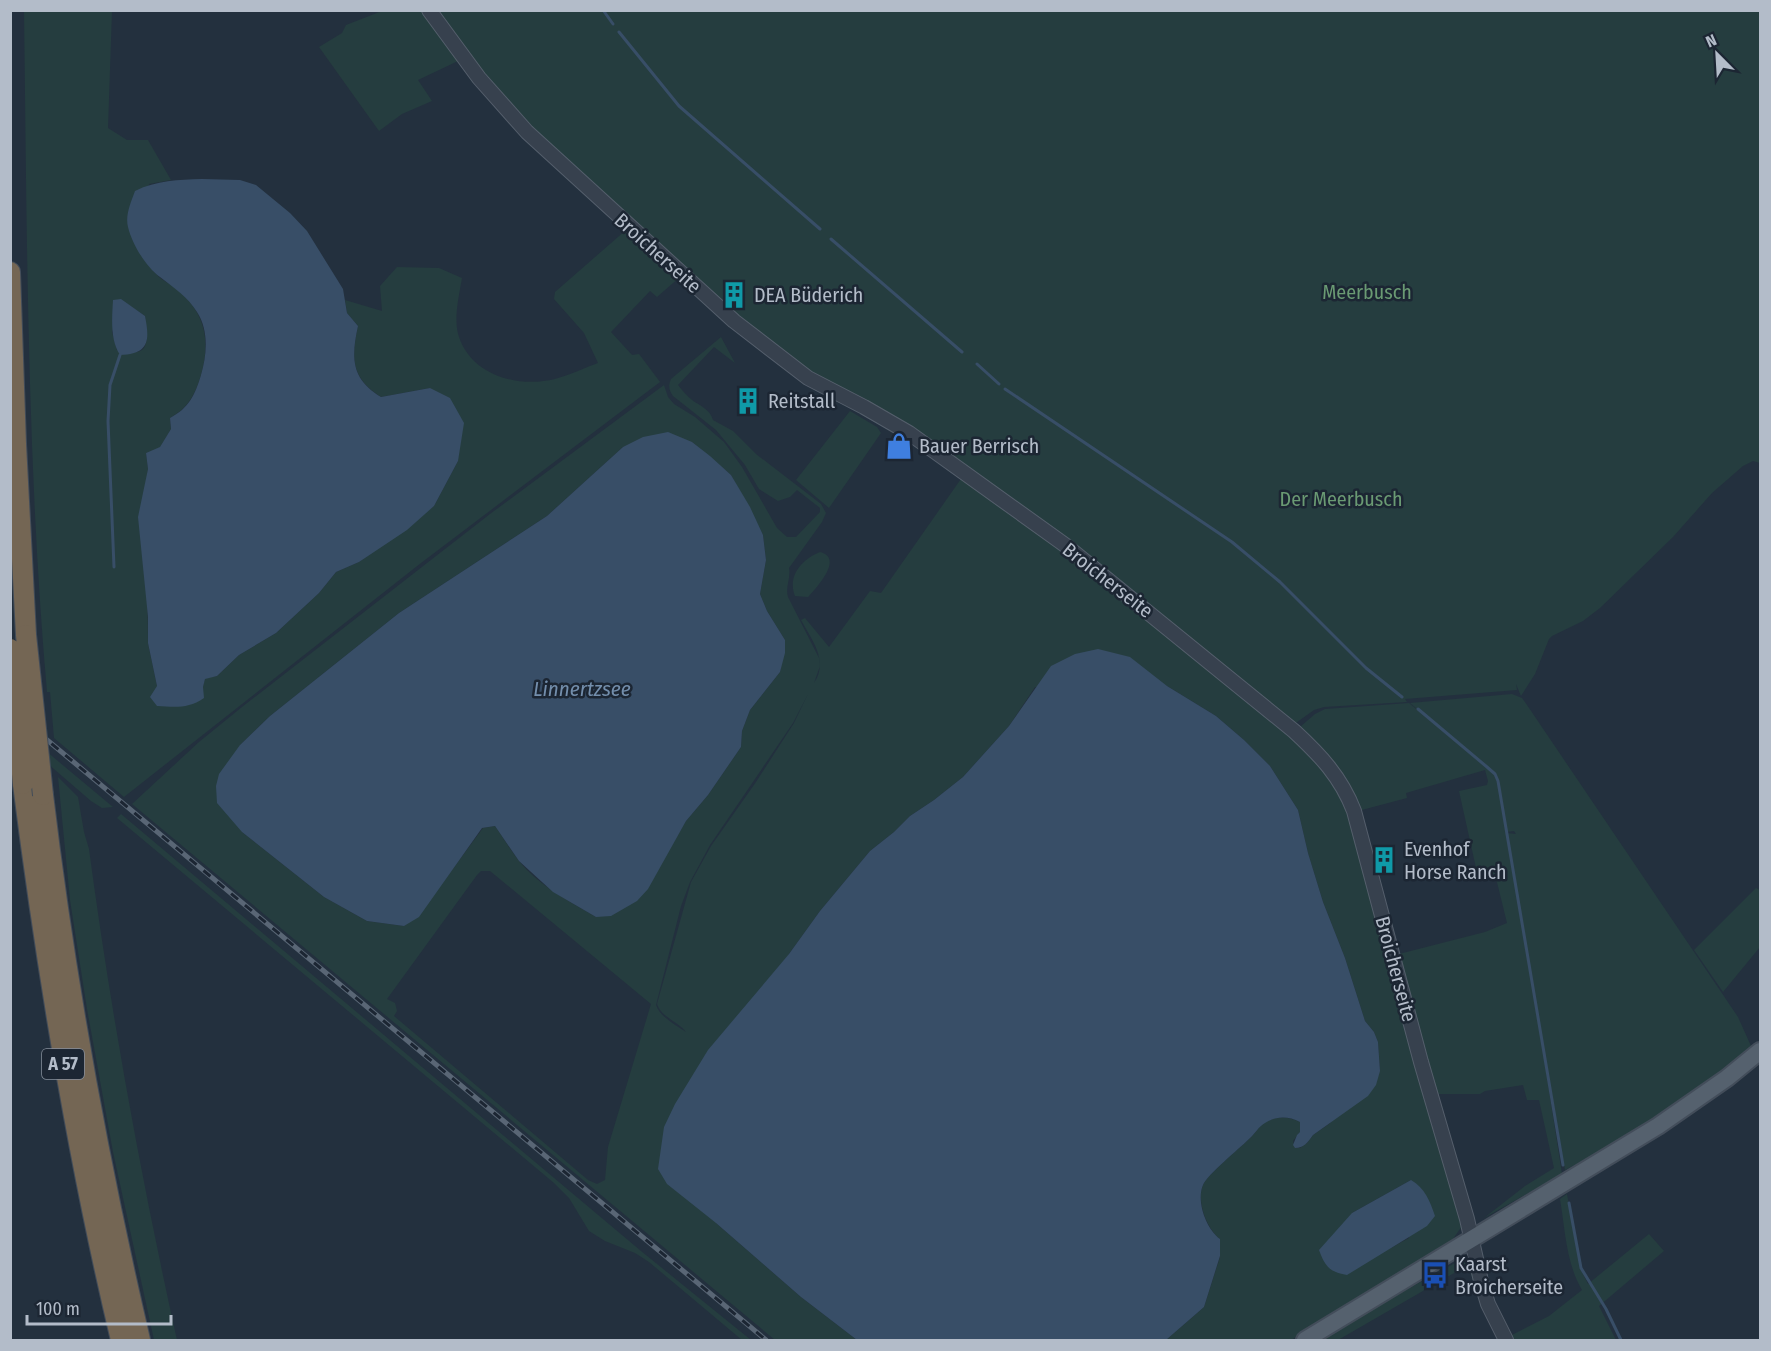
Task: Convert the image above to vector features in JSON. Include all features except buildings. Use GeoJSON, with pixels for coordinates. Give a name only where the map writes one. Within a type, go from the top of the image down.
{"type":"FeatureCollection","features":[{"type":"Feature","properties":{"kind":"highway","name":"A 57"},"geometry":{"type":"LineString","coordinates":[[10,272],[26,635],[43,795],[64,953],[81,1057],[101,1163],[140,1341]]}},
{"type":"Feature","properties":{"kind":"highway","name":"A 57"},"geometry":{"type":"LineString","coordinates":[[10,649],[23,784],[62,1061],[82,1166],[121,1341]]}},
{"type":"Feature","properties":{"kind":"main road"},"geometry":{"type":"LineString","coordinates":[[1305,1341],[1658,1126],[1727,1078],[1761,1051]]}},
{"type":"Feature","properties":{"kind":"street","name":"Broicherseite"},"geometry":{"type":"LineString","coordinates":[[429,10],[479,78],[527,132],[734,321],[808,378],[909,433],[1065,545],[1294,731],[1328,764],[1338,778],[1354,811],[1488,1305],[1506,1341]]}},
{"type":"Feature","properties":{"kind":"green space"},"geometry":{"type":"Polygon","coordinates":[[[24,11],[112,11],[108,128],[127,140],[148,140],[171,180],[149,184],[138,250],[158,276],[186,298],[200,318],[203,328],[204,362],[196,389],[182,410],[170,418],[171,429],[160,448],[146,453],[148,469],[146,486],[148,643],[157,686],[203,687],[205,678],[217,676],[239,655],[276,633],[319,593],[336,572],[359,562],[434,506],[458,461],[430,388],[381,397],[371,390],[359,375],[354,358],[358,326],[347,313],[345,300],[382,311],[380,286],[397,267],[439,268],[462,278],[457,308],[457,330],[465,350],[486,370],[498,376],[527,382],[555,379],[598,363],[584,333],[554,299],[555,292],[626,230],[680,277],[657,297],[650,291],[611,332],[632,355],[639,354],[660,382],[421,563],[124,797],[54,738],[50,692],[47,692],[35,522],[32,437],[27,267],[24,11]],[[121,300],[112,332],[117,350],[136,352],[142,350],[146,341],[145,316],[121,300]]]}},
{"type":"Feature","properties":{"kind":"green space"},"geometry":{"type":"Polygon","coordinates":[[[382,11],[421,11],[458,61],[418,80],[432,101],[402,114],[379,131],[319,47],[342,33],[346,25],[382,11]]]}},
{"type":"Feature","properties":{"kind":"green space","name":"Meerbusch"},"geometry":{"type":"Polygon","coordinates":[[[432,11],[1760,11],[1760,463],[1753,461],[1743,466],[1712,493],[1673,537],[1600,608],[1583,621],[1552,636],[1535,674],[1521,696],[1516,684],[1517,690],[1405,699],[1407,702],[1324,707],[1314,710],[1293,725],[879,410],[879,407],[816,377],[760,337],[522,121],[432,11]]]}},
{"type":"Feature","properties":{"kind":"green space"},"geometry":{"type":"Polygon","coordinates":[[[721,337],[735,363],[714,347],[678,385],[690,398],[707,410],[713,420],[733,431],[756,454],[821,504],[826,513],[789,568],[787,590],[788,597],[819,657],[814,643],[801,620],[805,618],[829,647],[870,591],[881,593],[963,476],[1064,549],[1308,748],[1343,795],[1451,1179],[1462,1226],[1453,1239],[1291,1340],[1166,1340],[1204,1307],[1220,1257],[1220,1239],[1207,1222],[1202,1206],[1201,1192],[1206,1180],[1269,1120],[1283,1118],[1300,1122],[1300,1132],[1293,1141],[1295,1148],[1300,1148],[1329,1124],[1380,1071],[1378,1042],[1374,1032],[1365,1021],[1345,958],[1323,902],[1298,810],[1270,766],[1244,740],[1216,716],[1167,686],[1035,687],[1009,726],[963,777],[910,816],[870,851],[820,911],[789,954],[716,1223],[801,1297],[857,1340],[775,1340],[132,804],[199,742],[242,707],[490,514],[664,385],[668,397],[674,404],[695,417],[724,442],[742,467],[777,528],[787,537],[796,537],[820,512],[820,508],[797,490],[790,497],[778,501],[759,489],[745,465],[716,430],[673,396],[669,384],[671,379],[721,337]],[[692,442],[623,447],[547,516],[399,613],[270,716],[240,745],[242,832],[324,897],[367,921],[404,926],[435,893],[483,828],[495,826],[527,870],[555,892],[596,917],[671,846],[686,821],[708,795],[741,747],[742,731],[750,710],[780,672],[785,640],[767,611],[760,594],[766,560],[763,535],[731,475],[692,442]],[[808,694],[793,723],[710,845],[690,882],[681,906],[656,1005],[658,1009],[665,1017],[686,1032],[662,1013],[657,1004],[691,882],[711,846],[794,723],[808,694]],[[481,871],[387,999],[395,1003],[397,1011],[394,1016],[588,1180],[597,1184],[605,1180],[608,1147],[651,1004],[490,871],[481,871]],[[1411,1180],[1352,1213],[1387,1250],[1409,1238],[1411,1180]]]}},
{"type":"Feature","properties":{"kind":"green space"},"geometry":{"type":"Polygon","coordinates":[[[850,411],[877,427],[881,433],[829,508],[796,480],[850,411]]]}},
{"type":"Feature","properties":{"kind":"green space"},"geometry":{"type":"Polygon","coordinates":[[[820,552],[827,555],[830,560],[826,573],[808,597],[795,596],[793,582],[798,569],[807,559],[820,552]]]}},
{"type":"Feature","properties":{"kind":"green space"},"geometry":{"type":"Polygon","coordinates":[[[1512,694],[1522,698],[1527,705],[1738,1017],[1751,1046],[1710,1083],[1663,1115],[1565,1170],[1546,1071],[1562,1174],[1484,1218],[1525,1186],[1554,1168],[1539,1100],[1527,1100],[1523,1085],[1485,1091],[1480,1094],[1434,1094],[1395,955],[1485,932],[1507,923],[1495,874],[1478,877],[1459,791],[1487,785],[1485,770],[1406,793],[1407,798],[1358,811],[1300,727],[1325,709],[1409,703],[1494,774],[1498,781],[1507,833],[1516,834],[1514,831],[1507,832],[1499,781],[1495,774],[1410,703],[1512,694]]]}},
{"type":"Feature","properties":{"kind":"green space"},"geometry":{"type":"Polygon","coordinates":[[[10,721],[113,807],[102,808],[91,801],[11,732],[10,721]]]}},
{"type":"Feature","properties":{"kind":"green space"},"geometry":{"type":"Polygon","coordinates":[[[58,777],[78,797],[89,849],[128,1096],[177,1340],[154,1340],[113,1152],[70,900],[58,777]]]}},
{"type":"Feature","properties":{"kind":"green space"},"geometry":{"type":"Polygon","coordinates":[[[121,814],[641,1251],[751,1340],[742,1340],[649,1262],[589,1231],[569,1198],[554,1183],[117,818],[121,814]]]}},
{"type":"Feature","properties":{"kind":"green space"},"geometry":{"type":"Polygon","coordinates":[[[1756,888],[1760,890],[1760,947],[1723,992],[1694,950],[1756,888]]]}},
{"type":"Feature","properties":{"kind":"green space"},"geometry":{"type":"Polygon","coordinates":[[[1567,1194],[1580,1268],[1588,1284],[1649,1234],[1664,1251],[1599,1306],[1616,1340],[1510,1340],[1508,1337],[1549,1316],[1582,1290],[1569,1257],[1565,1234],[1560,1199],[1567,1194]]]}},
{"type":"Feature","properties":{"kind":"green space"},"geometry":{"type":"Polygon","coordinates":[[[1466,1257],[1471,1260],[1485,1303],[1481,1306],[1468,1265],[1338,1340],[1319,1340],[1366,1312],[1466,1257]]]}},
{"type":"Feature","properties":{"kind":"water"},"geometry":{"type":"Polygon","coordinates":[[[176,180],[240,180],[256,185],[290,213],[307,231],[343,289],[347,313],[358,326],[354,358],[359,375],[371,390],[381,397],[430,388],[450,398],[464,423],[458,461],[434,506],[407,530],[359,562],[336,572],[319,593],[276,633],[239,655],[217,676],[205,679],[204,698],[187,706],[157,706],[150,697],[157,686],[148,643],[148,617],[138,517],[148,469],[146,453],[160,447],[171,429],[170,418],[182,410],[194,395],[203,367],[206,343],[204,327],[197,312],[185,297],[155,273],[140,255],[128,227],[127,218],[135,191],[176,180]]]}},
{"type":"Feature","properties":{"kind":"water"},"geometry":{"type":"Polygon","coordinates":[[[121,299],[145,316],[147,339],[142,349],[137,352],[120,355],[113,336],[112,314],[113,300],[121,299]]]}},
{"type":"Feature","properties":{"kind":"water","name":"Linnertzsee"},"geometry":{"type":"Polygon","coordinates":[[[668,432],[692,442],[731,475],[750,507],[763,535],[766,560],[760,594],[767,611],[785,640],[785,653],[780,672],[750,710],[742,731],[741,747],[708,795],[686,821],[648,889],[637,901],[611,916],[596,917],[553,892],[519,861],[495,826],[482,828],[419,917],[404,926],[367,921],[324,897],[242,832],[217,803],[216,786],[219,774],[240,745],[270,716],[399,613],[547,516],[623,447],[643,437],[668,432]]]}},
{"type":"Feature","properties":{"kind":"water"},"geometry":{"type":"Polygon","coordinates":[[[1098,649],[1130,657],[1167,686],[1216,716],[1270,766],[1298,810],[1323,902],[1345,958],[1365,1021],[1374,1032],[1378,1042],[1380,1071],[1376,1085],[1368,1096],[1313,1135],[1301,1147],[1295,1148],[1293,1145],[1300,1132],[1300,1122],[1282,1118],[1265,1123],[1206,1180],[1201,1192],[1202,1206],[1210,1229],[1220,1239],[1220,1256],[1204,1307],[1166,1340],[857,1340],[801,1297],[667,1184],[658,1169],[664,1127],[675,1104],[708,1050],[789,954],[820,911],[870,851],[910,816],[963,777],[1009,726],[1051,666],[1075,654],[1098,649]]]}},
{"type":"Feature","properties":{"kind":"water"},"geometry":{"type":"Polygon","coordinates":[[[1411,1180],[1423,1191],[1433,1210],[1435,1216],[1427,1226],[1347,1275],[1328,1267],[1319,1250],[1352,1213],[1411,1180]]]}},
{"type":"Feature","properties":{"kind":"waterway"},"geometry":{"type":"LineString","coordinates":[[603,10],[613,24]]}},
{"type":"Feature","properties":{"kind":"waterway"},"geometry":{"type":"LineString","coordinates":[[619,32],[679,106],[820,229]]}},
{"type":"Feature","properties":{"kind":"waterway"},"geometry":{"type":"LineString","coordinates":[[831,239],[962,352]]}},
{"type":"Feature","properties":{"kind":"waterway"},"geometry":{"type":"LineString","coordinates":[[114,567],[108,421],[110,385],[120,355]]}},
{"type":"Feature","properties":{"kind":"waterway"},"geometry":{"type":"LineString","coordinates":[[977,364],[999,384]]}},
{"type":"Feature","properties":{"kind":"waterway"},"geometry":{"type":"LineString","coordinates":[[1005,389],[1232,542],[1280,582],[1366,668],[1402,697]]}},
{"type":"Feature","properties":{"kind":"waterway"},"geometry":{"type":"LineString","coordinates":[[1418,709],[1495,774],[1498,781],[1563,1165]]}},
{"type":"Feature","properties":{"kind":"waterway"},"geometry":{"type":"LineString","coordinates":[[1569,1203],[1581,1268],[1606,1309],[1621,1340]]}},
{"type":"Feature","properties":{"kind":"railway"},"geometry":{"type":"LineString","coordinates":[[10,709],[766,1340]]}},
{"type":"Feature","properties":{"kind":"place","name":"DEA Büderich"},"geometry":{"type":"Point","coordinates":[734,295]}},
{"type":"Feature","properties":{"kind":"place","name":"Reitstall"},"geometry":{"type":"Point","coordinates":[748,401]}},
{"type":"Feature","properties":{"kind":"place","name":"Bauer Berrisch"},"geometry":{"type":"Point","coordinates":[899,446]}},
{"type":"Feature","properties":{"kind":"place","name":"Evenhof Horse Ranch"},"geometry":{"type":"Point","coordinates":[1384,860]}},
{"type":"Feature","properties":{"kind":"place","name":"Kaarst Broicherseite"},"geometry":{"type":"Point","coordinates":[1435,1275]}},
{"type":"Feature","properties":{"kind":"park label","name":"Der Meerbusch"},"geometry":{"type":"Point","coordinates":[1341,499]}}]}
